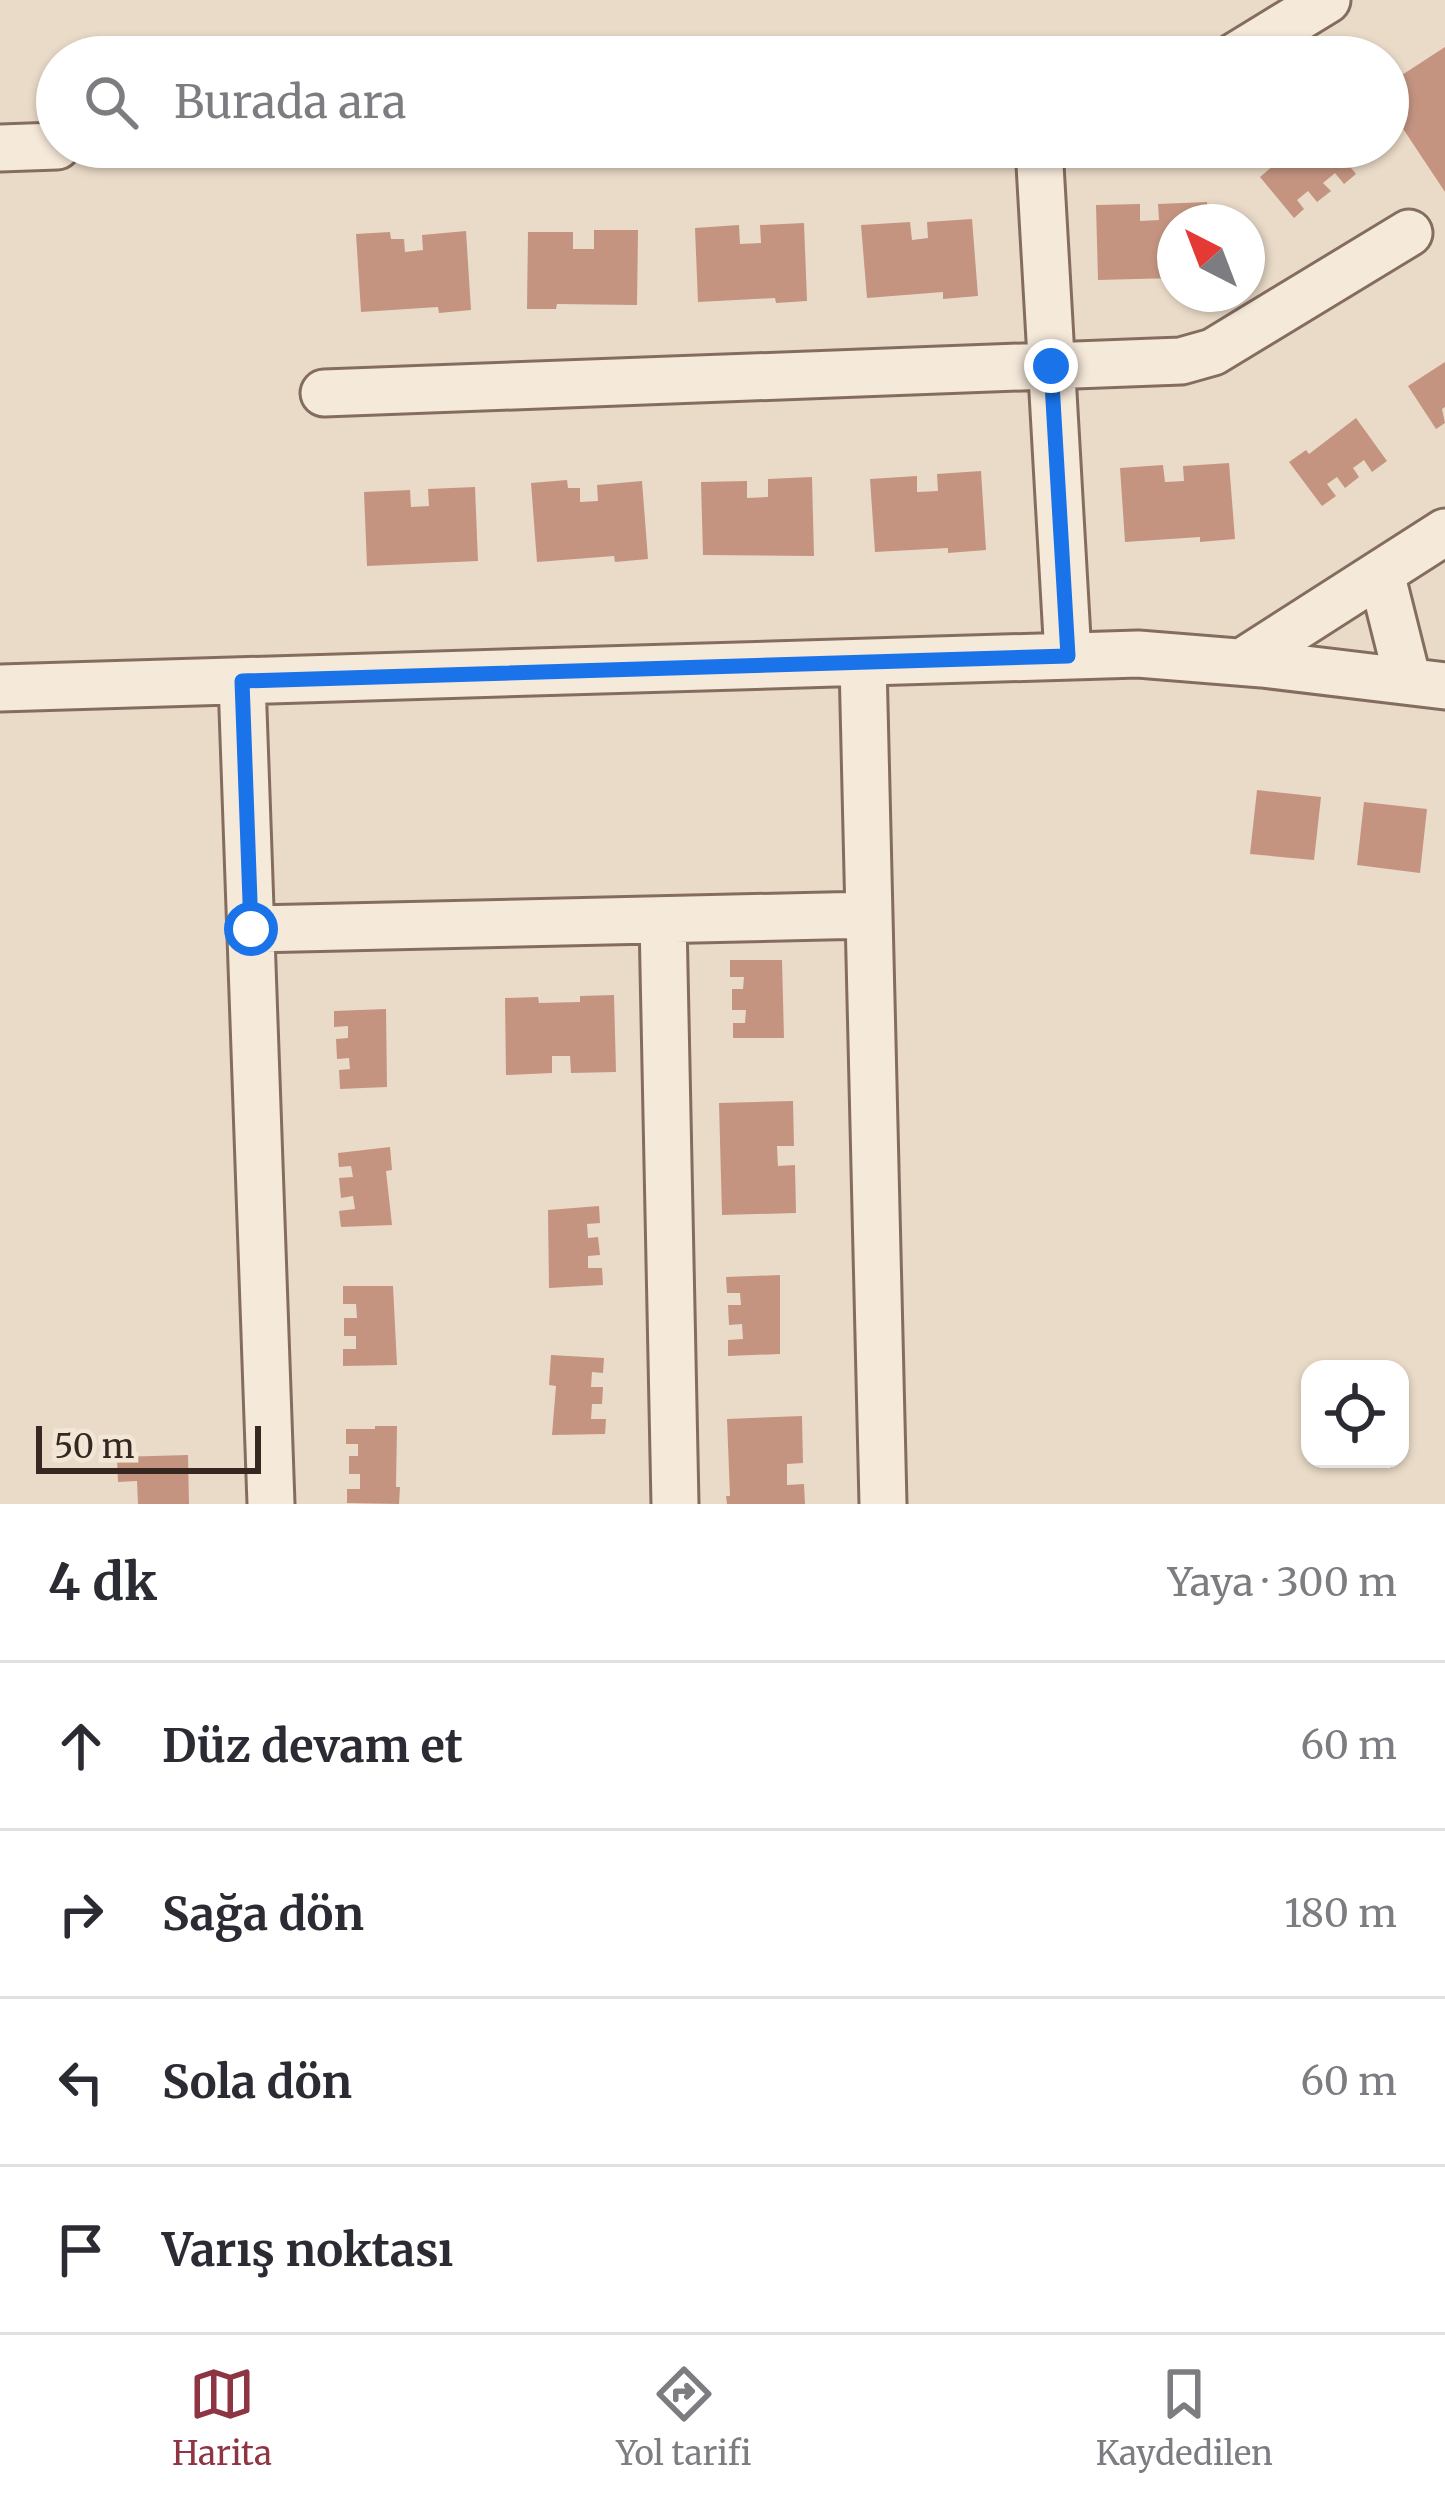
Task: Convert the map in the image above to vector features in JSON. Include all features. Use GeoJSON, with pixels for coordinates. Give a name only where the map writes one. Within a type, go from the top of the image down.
{"type":"FeatureCollection","features":[{"type":"Feature","properties":{"kind":"street"},"geometry":{"type":"LineString","coordinates":[[1268,36],[1327,0]]}},
{"type":"Feature","properties":{"kind":"street"},"geometry":{"type":"LineString","coordinates":[[0,148],[36,147]]}},
{"type":"Feature","properties":{"kind":"street"},"geometry":{"type":"LineString","coordinates":[[1040,168],[1068,656]]}},
{"type":"Feature","properties":{"kind":"street"},"geometry":{"type":"LineString","coordinates":[[323,393],[1181,361],[1213,352],[1408,233]]}},
{"type":"Feature","properties":{"kind":"street"},"geometry":{"type":"LineString","coordinates":[[1242,662],[1445,532]]}},
{"type":"Feature","properties":{"kind":"street"},"geometry":{"type":"LineString","coordinates":[[0,688],[1138,654],[1426,684],[1382,573]]}},
{"type":"Feature","properties":{"kind":"street"},"geometry":{"type":"LineString","coordinates":[[863,662],[883,1504]]}},
{"type":"Feature","properties":{"kind":"street"},"geometry":{"type":"LineString","coordinates":[[242,681],[271,1504]]}},
{"type":"Feature","properties":{"kind":"street"},"geometry":{"type":"LineString","coordinates":[[251,929],[869,915]]}},
{"type":"Feature","properties":{"kind":"street"},"geometry":{"type":"LineString","coordinates":[[663,920],[675,1504]]}},
{"type":"Feature","properties":{"kind":"building"},"geometry":{"type":"Polygon","coordinates":[[[1445,47],[1445,192],[1409,138],[1409,70],[1445,47]]]}},
{"type":"Feature","properties":{"kind":"building"},"geometry":{"type":"Polygon","coordinates":[[[1270,168],[1351,168],[1356,174],[1344,184],[1335,173],[1323,183],[1331,191],[1317,202],[1308,191],[1297,200],[1304,209],[1294,218],[1260,177],[1270,168]]]}},
{"type":"Feature","properties":{"kind":"building"},"geometry":{"type":"Polygon","coordinates":[[[1140,204],[1140,221],[1157,220],[1157,278],[1098,280],[1096,205],[1140,204]]]}},
{"type":"Feature","properties":{"kind":"building"},"geometry":{"type":"Polygon","coordinates":[[[972,219],[978,296],[943,299],[943,292],[867,298],[861,225],[910,222],[912,240],[928,238],[927,222],[972,219]]]}},
{"type":"Feature","properties":{"kind":"building"},"geometry":{"type":"Polygon","coordinates":[[[804,223],[807,301],[698,302],[695,228],[739,225],[740,244],[761,243],[760,225],[804,223]]]}},
{"type":"Feature","properties":{"kind":"building"},"geometry":{"type":"Polygon","coordinates":[[[594,230],[638,230],[637,305],[557,304],[556,309],[527,309],[528,232],[573,232],[573,249],[594,249],[594,230]]]}},
{"type":"Feature","properties":{"kind":"building"},"geometry":{"type":"Polygon","coordinates":[[[466,231],[471,310],[361,312],[356,234],[390,232],[391,239],[404,239],[405,252],[423,250],[422,235],[466,231]]]}},
{"type":"Feature","properties":{"kind":"building"},"geometry":{"type":"Polygon","coordinates":[[[1445,362],[1445,423],[1436,429],[1408,386],[1445,362]]]}},
{"type":"Feature","properties":{"kind":"building"},"geometry":{"type":"Polygon","coordinates":[[[1356,418],[1387,461],[1372,472],[1364,460],[1353,468],[1359,477],[1345,488],[1337,477],[1327,484],[1336,496],[1322,506],[1289,462],[1306,450],[1309,454],[1356,418]]]}},
{"type":"Feature","properties":{"kind":"building"},"geometry":{"type":"Polygon","coordinates":[[[1229,463],[1235,539],[1125,542],[1120,468],[1163,465],[1165,482],[1184,481],[1183,466],[1229,463]]]}},
{"type":"Feature","properties":{"kind":"building"},"geometry":{"type":"Polygon","coordinates":[[[981,471],[986,550],[875,552],[870,479],[917,476],[917,492],[938,491],[937,474],[981,471]]]}},
{"type":"Feature","properties":{"kind":"building"},"geometry":{"type":"Polygon","coordinates":[[[812,477],[814,556],[703,555],[701,482],[747,481],[747,498],[768,497],[768,479],[812,477]]]}},
{"type":"Feature","properties":{"kind":"building"},"geometry":{"type":"Polygon","coordinates":[[[567,480],[568,488],[580,488],[580,502],[598,501],[597,485],[642,481],[648,559],[615,562],[614,556],[537,562],[531,483],[567,480]]]}},
{"type":"Feature","properties":{"kind":"building"},"geometry":{"type":"Polygon","coordinates":[[[475,487],[478,561],[367,566],[364,492],[410,490],[411,507],[429,506],[428,489],[475,487]]]}},
{"type":"Feature","properties":{"kind":"building"},"geometry":{"type":"Polygon","coordinates":[[[1257,790],[1321,797],[1314,860],[1250,854],[1257,790]]]}},
{"type":"Feature","properties":{"kind":"building"},"geometry":{"type":"Polygon","coordinates":[[[1364,802],[1427,809],[1420,873],[1357,865],[1364,802]]]}},
{"type":"Feature","properties":{"kind":"building"},"geometry":{"type":"Polygon","coordinates":[[[730,960],[782,960],[784,1038],[733,1038],[733,1023],[745,1023],[746,1010],[732,1010],[732,989],[743,989],[744,977],[730,977],[730,960]]]}},
{"type":"Feature","properties":{"kind":"building"},"geometry":{"type":"Polygon","coordinates":[[[614,995],[616,1072],[571,1073],[570,1056],[552,1056],[552,1073],[506,1075],[505,998],[580,1002],[580,996],[614,995]]]}},
{"type":"Feature","properties":{"kind":"building"},"geometry":{"type":"Polygon","coordinates":[[[386,1009],[387,1087],[340,1089],[339,1070],[350,1069],[349,1058],[337,1059],[336,1039],[348,1038],[348,1026],[334,1027],[334,1011],[386,1009]]]}},
{"type":"Feature","properties":{"kind":"building"},"geometry":{"type":"Polygon","coordinates":[[[793,1101],[794,1146],[777,1146],[778,1166],[795,1165],[796,1213],[722,1215],[719,1103],[793,1101]]]}},
{"type":"Feature","properties":{"kind":"building"},"geometry":{"type":"Polygon","coordinates":[[[390,1147],[392,1170],[386,1171],[392,1225],[341,1227],[339,1211],[355,1209],[353,1196],[341,1198],[339,1178],[353,1177],[351,1166],[339,1167],[338,1153],[390,1147]]]}},
{"type":"Feature","properties":{"kind":"building"},"geometry":{"type":"Polygon","coordinates":[[[599,1206],[600,1223],[587,1224],[588,1238],[598,1237],[600,1255],[588,1256],[588,1268],[602,1268],[603,1285],[549,1288],[548,1210],[599,1206]]]}},
{"type":"Feature","properties":{"kind":"building"},"geometry":{"type":"Polygon","coordinates":[[[780,1275],[780,1354],[728,1356],[728,1340],[743,1339],[742,1324],[729,1325],[728,1305],[741,1305],[740,1293],[727,1293],[726,1277],[780,1275]]]}},
{"type":"Feature","properties":{"kind":"building"},"geometry":{"type":"Polygon","coordinates":[[[343,1286],[393,1286],[397,1365],[343,1366],[343,1349],[356,1349],[356,1336],[344,1336],[344,1318],[357,1318],[356,1304],[343,1304],[343,1286]]]}},
{"type":"Feature","properties":{"kind":"building"},"geometry":{"type":"Polygon","coordinates":[[[551,1355],[604,1358],[603,1373],[592,1372],[591,1387],[603,1387],[602,1404],[592,1404],[591,1419],[606,1419],[605,1434],[552,1435],[556,1386],[549,1385],[551,1355]]]}},
{"type":"Feature","properties":{"kind":"building"},"geometry":{"type":"Polygon","coordinates":[[[802,1416],[803,1463],[787,1464],[787,1485],[804,1484],[805,1504],[727,1504],[727,1419],[802,1416]]]}},
{"type":"Feature","properties":{"kind":"building"},"geometry":{"type":"Polygon","coordinates":[[[397,1426],[399,1504],[347,1503],[347,1489],[360,1489],[360,1474],[349,1474],[349,1456],[358,1456],[358,1444],[346,1444],[346,1429],[397,1426]]]}},
{"type":"Feature","properties":{"kind":"building"},"geometry":{"type":"Polygon","coordinates":[[[188,1455],[189,1504],[138,1504],[137,1481],[118,1482],[117,1457],[188,1455]]]}},
{"type":"Feature","properties":{"kind":"route"},"geometry":{"type":"LineString","coordinates":[[251,929],[242,681],[1068,656],[1051,366]]}}]}
